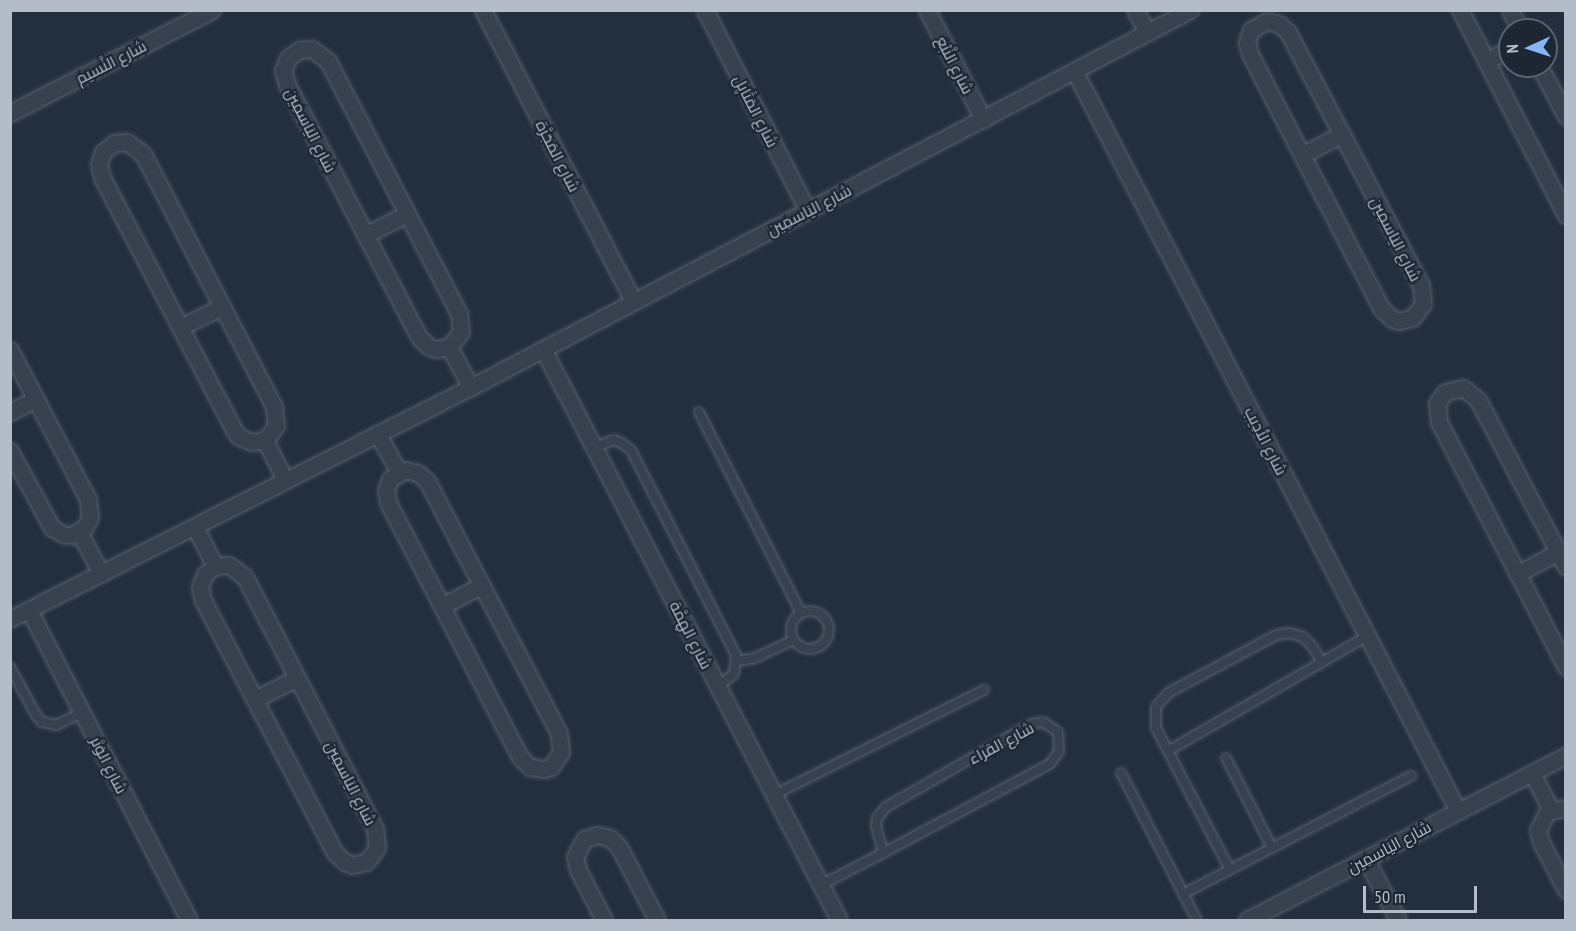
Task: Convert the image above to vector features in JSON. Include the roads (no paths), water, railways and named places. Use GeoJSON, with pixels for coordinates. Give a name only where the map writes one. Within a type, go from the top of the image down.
{"type":"FeatureCollection","features":[{"type":"Feature","properties":{"kind":"street","name":"شارع النَّسيم"},"geometry":{"type":"LineString","coordinates":[[10,113],[212,10]]}},
{"type":"Feature","properties":{"kind":"street","name":"شارع المَجَرَّة"},"geometry":{"type":"LineString","coordinates":[[483,10],[633,301]]}},
{"type":"Feature","properties":{"kind":"street","name":"شارع المَثَايِل"},"geometry":{"type":"LineString","coordinates":[[705,10],[808,211]]}},
{"type":"Feature","properties":{"kind":"street","name":"شارع النَّبْع"},"geometry":{"type":"LineString","coordinates":[[927,10],[983,119]]}},
{"type":"Feature","properties":{"kind":"street"},"geometry":{"type":"LineString","coordinates":[[1135,10],[1148,33]]}},
{"type":"Feature","properties":{"kind":"street","name":"شارع اليَاسمِين"},"geometry":{"type":"LineString","coordinates":[[10,619],[378,435],[1190,10]]}},
{"type":"Feature","properties":{"kind":"street"},"geometry":{"type":"LineString","coordinates":[[1460,10],[1566,215]]}},
{"type":"Feature","properties":{"kind":"street","name":"شارع اليَاسمِين"},"geometry":{"type":"LineString","coordinates":[[1256,17],[1274,21],[1288,32],[1342,134],[1421,285],[1423,304],[1412,318],[1405,320],[1391,318],[1381,308],[1248,48],[1248,35],[1256,17]]}},
{"type":"Feature","properties":{"kind":"street","name":"شارع اليَاسمِين"},"geometry":{"type":"LineString","coordinates":[[312,49],[328,61],[407,214],[459,314],[460,332],[449,347],[436,349],[423,343],[284,78],[285,64],[299,50],[312,49]]}},
{"type":"Feature","properties":{"kind":"street"},"geometry":{"type":"LineString","coordinates":[[1486,61],[1498,55]]}},
{"type":"Feature","properties":{"kind":"street","name":"شارع الأَدِيب"},"geometry":{"type":"LineString","coordinates":[[1075,72],[1458,811]]}},
{"type":"Feature","properties":{"kind":"street"},"geometry":{"type":"LineString","coordinates":[[1545,78],[1566,116]]}},
{"type":"Feature","properties":{"kind":"street"},"geometry":{"type":"LineString","coordinates":[[1302,155],[1342,134]]}},
{"type":"Feature","properties":{"kind":"street"},"geometry":{"type":"LineString","coordinates":[[127,142],[143,154],[222,307],[274,407],[276,426],[265,440],[251,442],[238,436],[102,177],[100,158],[114,143],[127,142]]}},
{"type":"Feature","properties":{"kind":"street"},"geometry":{"type":"LineString","coordinates":[[365,235],[407,214]]}},
{"type":"Feature","properties":{"kind":"street"},"geometry":{"type":"LineString","coordinates":[[180,327],[222,307]]}},
{"type":"Feature","properties":{"kind":"street"},"geometry":{"type":"LineString","coordinates":[[449,347],[471,387]]}},
{"type":"Feature","properties":{"kind":"street","name":"شارع الهِمَّة"},"geometry":{"type":"LineString","coordinates":[[543,349],[839,921]]}},
{"type":"Feature","properties":{"kind":"street"},"geometry":{"type":"LineString","coordinates":[[10,350],[88,499],[90,518],[79,532],[65,535],[52,528],[10,451]]}},
{"type":"Feature","properties":{"kind":"street"},"geometry":{"type":"LineString","coordinates":[[1566,567],[1478,400],[1469,391],[1450,389],[1437,403],[1436,416],[1566,667]]}},
{"type":"Feature","properties":{"kind":"street"},"geometry":{"type":"LineString","coordinates":[[10,412],[36,399]]}},
{"type":"Feature","properties":{"kind":"street"},"geometry":{"type":"LineString","coordinates":[[378,435],[399,472]]}},
{"type":"Feature","properties":{"kind":"street"},"geometry":{"type":"LineString","coordinates":[[265,440],[285,480]]}},
{"type":"Feature","properties":{"kind":"street"},"geometry":{"type":"LineString","coordinates":[[412,470],[423,476],[482,585],[560,734],[561,752],[551,767],[544,769],[530,767],[520,757],[442,606],[386,497],[387,484],[399,472],[412,470]]}},
{"type":"Feature","properties":{"kind":"street"},"geometry":{"type":"LineString","coordinates":[[195,527],[215,566]]}},
{"type":"Feature","properties":{"kind":"street"},"geometry":{"type":"LineString","coordinates":[[79,532],[101,573]]}},
{"type":"Feature","properties":{"kind":"street"},"geometry":{"type":"LineString","coordinates":[[1517,574],[1558,552]]}},
{"type":"Feature","properties":{"kind":"street","name":"شارع اليَاسمِين"},"geometry":{"type":"LineString","coordinates":[[229,565],[245,577],[297,678],[375,830],[377,848],[366,862],[359,865],[345,862],[335,853],[201,594],[201,580],[215,566],[229,565]]}},
{"type":"Feature","properties":{"kind":"street"},"geometry":{"type":"LineString","coordinates":[[442,606],[482,585]]}},
{"type":"Feature","properties":{"kind":"street","name":"شارع الوَتَر"},"geometry":{"type":"LineString","coordinates":[[29,610],[189,921]]}},
{"type":"Feature","properties":{"kind":"street"},"geometry":{"type":"LineString","coordinates":[[255,699],[297,678]]}},
{"type":"Feature","properties":{"kind":"street","name":"شارع اليَاسمِين"},"geometry":{"type":"LineString","coordinates":[[1247,921],[1566,755]]}},
{"type":"Feature","properties":{"kind":"street"},"geometry":{"type":"LineString","coordinates":[[1532,774],[1558,809],[1539,823],[1538,836],[1566,890]]}},
{"type":"Feature","properties":{"kind":"street"},"geometry":{"type":"LineString","coordinates":[[604,921],[575,864],[579,844],[597,834],[610,837],[619,847],[657,921]]}},
{"type":"Feature","properties":{"kind":"street"},"geometry":{"type":"LineString","coordinates":[[1366,859],[1398,921]]}},
{"type":"Feature","properties":{"kind":"lane"},"geometry":{"type":"LineString","coordinates":[[699,411],[801,613]]}},
{"type":"Feature","properties":{"kind":"lane"},"geometry":{"type":"LineString","coordinates":[[594,448],[613,440],[631,450],[734,649],[737,661],[732,677],[718,686]]}},
{"type":"Feature","properties":{"kind":"lane"},"geometry":{"type":"LineString","coordinates":[[808,611],[820,614],[828,623],[828,636],[821,646],[809,650],[797,645],[793,640],[792,621],[801,613],[808,611]]}},
{"type":"Feature","properties":{"kind":"lane"},"geometry":{"type":"LineString","coordinates":[[1230,870],[1154,721],[1156,707],[1168,693],[1283,633],[1297,634],[1308,641],[1322,662]]}},
{"type":"Feature","properties":{"kind":"lane"},"geometry":{"type":"LineString","coordinates":[[1168,751],[1367,636]]}},
{"type":"Feature","properties":{"kind":"lane"},"geometry":{"type":"LineString","coordinates":[[737,661],[755,658],[793,640]]}},
{"type":"Feature","properties":{"kind":"lane"},"geometry":{"type":"LineString","coordinates":[[10,667],[36,716],[42,722],[56,725],[82,713]]}},
{"type":"Feature","properties":{"kind":"lane"},"geometry":{"type":"LineString","coordinates":[[774,795],[984,690]]}},
{"type":"Feature","properties":{"kind":"lane","name":"شارع القراء"},"geometry":{"type":"LineString","coordinates":[[821,885],[883,853],[1050,764],[1059,751],[1058,732],[1042,722],[1031,724],[886,807],[877,818],[876,826],[883,853]]}},
{"type":"Feature","properties":{"kind":"lane"},"geometry":{"type":"LineString","coordinates":[[1226,758],[1272,848]]}},
{"type":"Feature","properties":{"kind":"lane"},"geometry":{"type":"LineString","coordinates":[[1121,773],[1197,921]]}},
{"type":"Feature","properties":{"kind":"lane"},"geometry":{"type":"LineString","coordinates":[[1183,894],[1411,776]]}}]}
